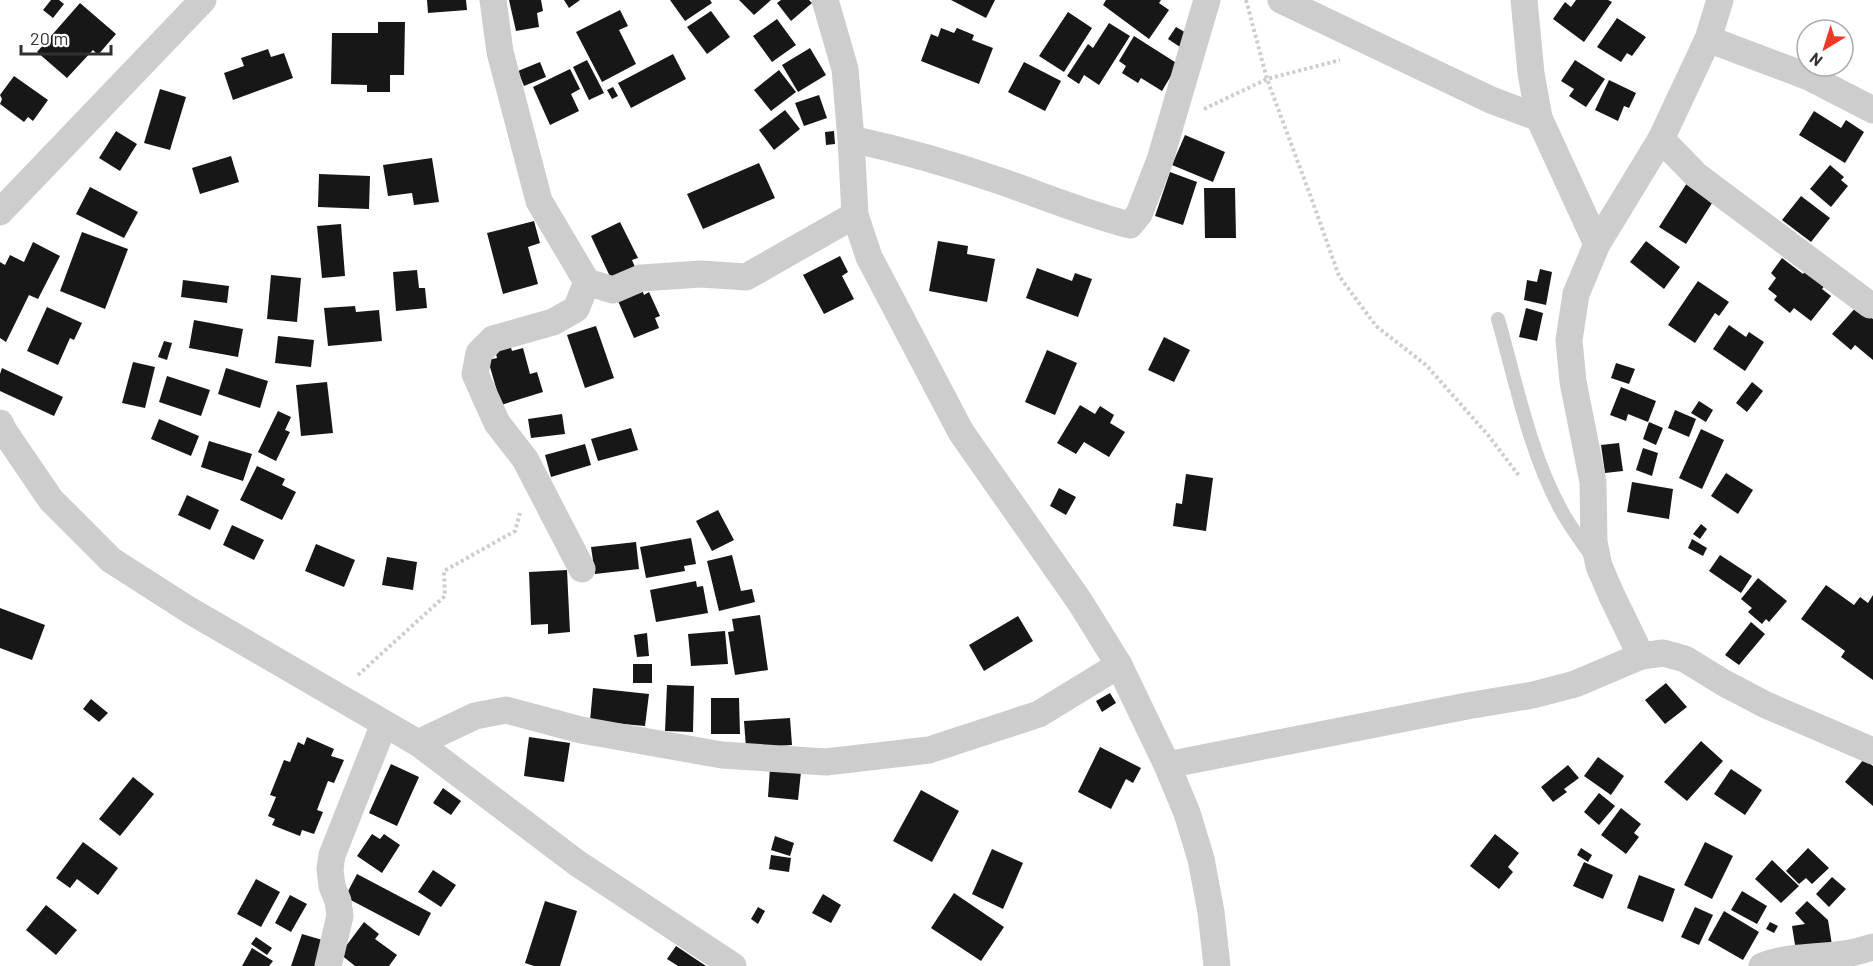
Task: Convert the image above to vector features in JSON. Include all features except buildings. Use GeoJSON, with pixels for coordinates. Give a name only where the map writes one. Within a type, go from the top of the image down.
{"type":"FeatureCollection","features":[{"type":"Feature","properties":{"kind":"street"},"geometry":{"type":"LineString","coordinates":[[0,212],[203,0]]}},
{"type":"Feature","properties":{"kind":"street"},"geometry":{"type":"LineString","coordinates":[[493,0],[500,52],[539,201],[587,282],[613,290],[641,278],[701,274],[746,277],[855,215]]}},
{"type":"Feature","properties":{"kind":"street"},"geometry":{"type":"LineString","coordinates":[[825,0],[845,69],[855,215],[869,257],[961,432],[1080,602],[1119,665],[1167,765],[1187,813],[1201,859],[1211,912],[1217,966]]}},
{"type":"Feature","properties":{"kind":"street"},"geometry":{"type":"LineString","coordinates":[[851,139],[885,146],[991,178],[1095,216],[1130,225],[1139,214],[1160,160],[1207,0]]}},
{"type":"Feature","properties":{"kind":"street"},"geometry":{"type":"LineString","coordinates":[[1281,0],[1491,100],[1539,118]]}},
{"type":"Feature","properties":{"kind":"street"},"geometry":{"type":"LineString","coordinates":[[1524,0],[1531,73],[1539,118],[1597,244]]}},
{"type":"Feature","properties":{"kind":"street"},"geometry":{"type":"LineString","coordinates":[[1641,656],[1599,566],[1594,542],[1593,482],[1573,382],[1569,340],[1576,294],[1597,244],[1661,139],[1708,39],[1720,0]]}},
{"type":"Feature","properties":{"kind":"street"},"geometry":{"type":"LineString","coordinates":[[1708,39],[1809,77],[1873,110]]}},
{"type":"Feature","properties":{"kind":"street"},"geometry":{"type":"LineString","coordinates":[[1661,139],[1696,175],[1870,305]]}},
{"type":"Feature","properties":{"kind":"street"},"geometry":{"type":"LineString","coordinates":[[582,569],[525,459],[497,423],[475,374],[479,353],[493,339],[553,322],[576,309],[587,282]]}},
{"type":"Feature","properties":{"kind":"street"},"geometry":{"type":"LineString","coordinates":[[0,423],[51,500],[111,560],[189,610],[418,744],[577,863],[733,966]]}},
{"type":"Feature","properties":{"kind":"street"},"geometry":{"type":"LineString","coordinates":[[1167,765],[1533,695],[1575,684],[1641,656],[1663,653],[1685,659],[1766,705],[1873,751]]}},
{"type":"Feature","properties":{"kind":"street"},"geometry":{"type":"LineString","coordinates":[[418,744],[475,716],[506,710],[581,730],[722,755],[826,762],[929,750],[1039,714],[1119,665]]}},
{"type":"Feature","properties":{"kind":"street"},"geometry":{"type":"LineString","coordinates":[[328,966],[340,916],[338,901],[332,886],[330,869],[332,855],[384,724]]}},
{"type":"Feature","properties":{"kind":"street"},"geometry":{"type":"LineString","coordinates":[[1762,966],[1800,957],[1850,953],[1873,947]]}},
{"type":"Feature","properties":{"kind":"lane"},"geometry":{"type":"LineString","coordinates":[[1498,319],[1533,443],[1547,481],[1570,524],[1599,566]]}},
{"type":"Feature","properties":{"kind":"path"},"geometry":{"type":"LineString","coordinates":[[1246,0],[1267,79],[1339,276],[1376,326],[1426,365],[1488,435],[1522,480]]}},
{"type":"Feature","properties":{"kind":"path"},"geometry":{"type":"LineString","coordinates":[[1171,125],[1267,79],[1353,57],[1371,43]]}},
{"type":"Feature","properties":{"kind":"path"},"geometry":{"type":"LineString","coordinates":[[336,695],[445,596],[444,571],[515,531],[525,499],[539,489]]}}]}
